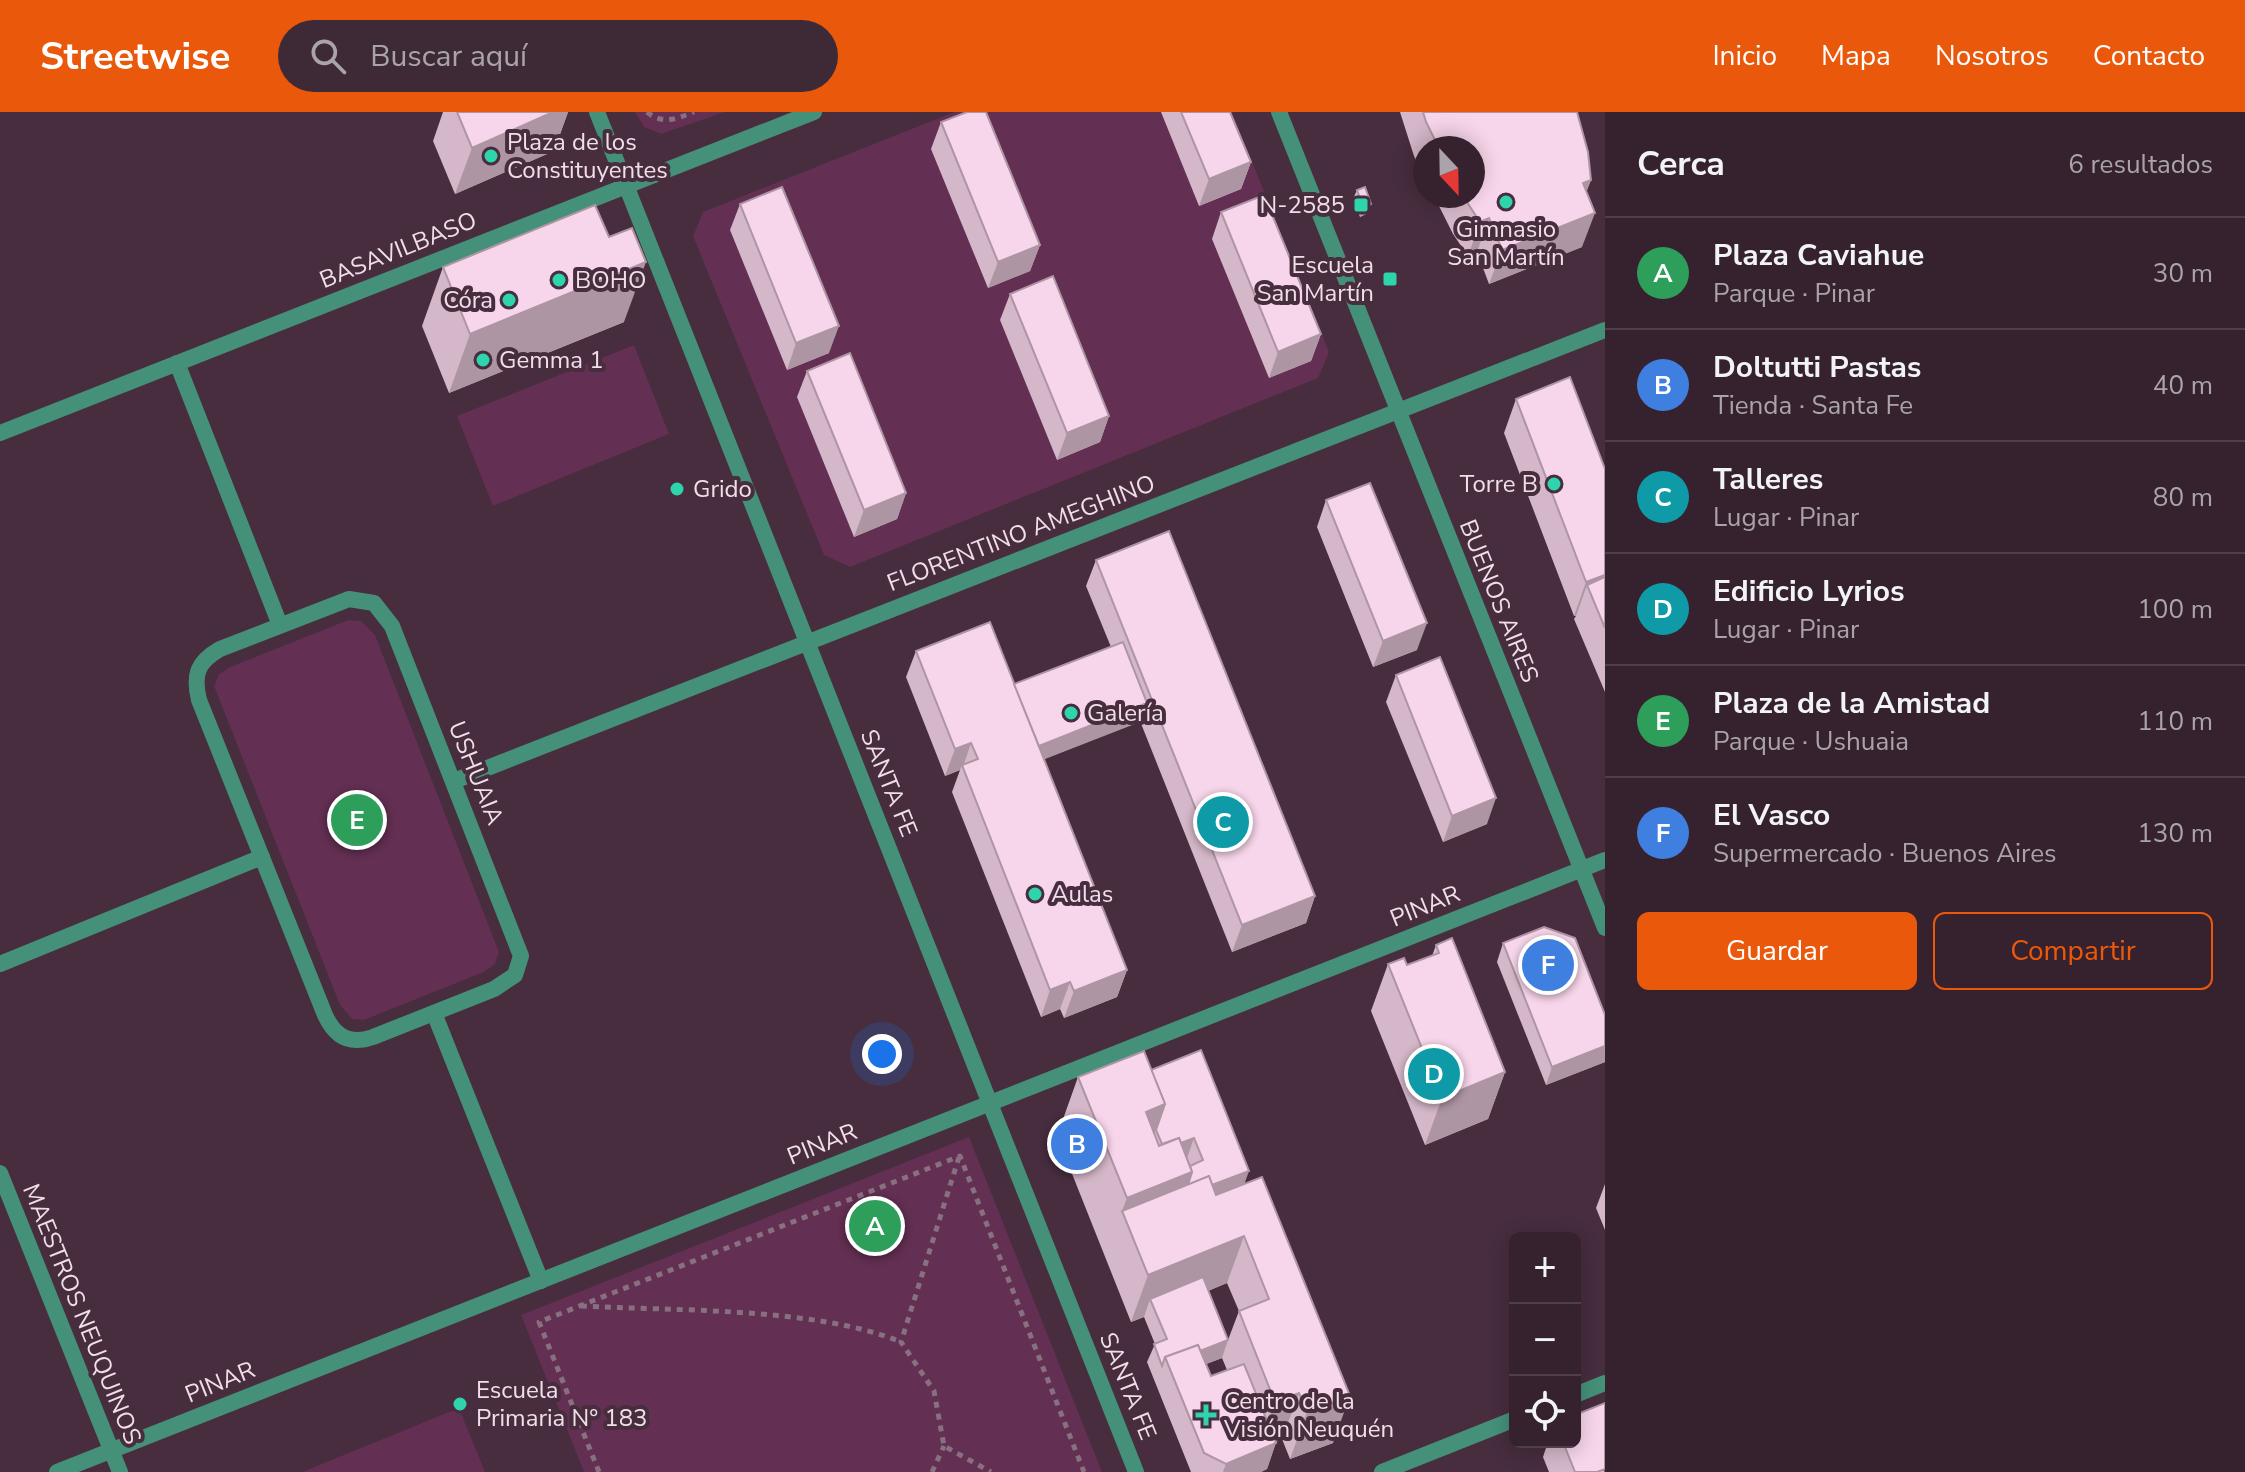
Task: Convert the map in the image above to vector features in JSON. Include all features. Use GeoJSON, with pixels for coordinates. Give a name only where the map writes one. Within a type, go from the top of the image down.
{"type":"FeatureCollection","features":[{"type":"Feature","properties":{"kind":"street","name":"SANTA FE"},"geometry":{"type":"LineString","coordinates":[[597,112],[1136,1472]]}},
{"type":"Feature","properties":{"kind":"street","name":"BASAVILBASO"},"geometry":{"type":"LineString","coordinates":[[0,433],[814,112]]}},
{"type":"Feature","properties":{"kind":"street","name":"BUENOS AIRES"},"geometry":{"type":"LineString","coordinates":[[1279,112],[1605,928]]}},
{"type":"Feature","properties":{"kind":"street","name":"FLORENTINO AMEGHINO"},"geometry":{"type":"LineString","coordinates":[[454,781],[1605,330]]}},
{"type":"Feature","properties":{"kind":"street"},"geometry":{"type":"LineString","coordinates":[[177,363],[280,625]]}},
{"type":"Feature","properties":{"kind":"street","name":"USHUAIA"},"geometry":{"type":"LineString","coordinates":[[349,599],[367,600],[381,609],[392,626],[454,781],[516,937],[520,966],[505,983],[434,1013],[364,1040],[344,1039],[335,1032],[199,700],[196,670],[211,655],[280,625],[349,599]]}},
{"type":"Feature","properties":{"kind":"street"},"geometry":{"type":"LineString","coordinates":[[0,964],[262,857]]}},
{"type":"Feature","properties":{"kind":"street","name":"PINAR"},"geometry":{"type":"LineString","coordinates":[[57,1472],[1605,860]]}},
{"type":"Feature","properties":{"kind":"street"},"geometry":{"type":"LineString","coordinates":[[434,1013],[541,1281]]}},
{"type":"Feature","properties":{"kind":"street","name":"MAESTROS NEUQUINOS"},"geometry":{"type":"LineString","coordinates":[[0,1173],[120,1472]]}},
{"type":"Feature","properties":{"kind":"street"},"geometry":{"type":"LineString","coordinates":[[1581,1393],[1605,1383]]}},
{"type":"Feature","properties":{"kind":"street"},"geometry":{"type":"LineString","coordinates":[[1382,1472],[1509,1421]]}},
{"type":"Feature","properties":{"kind":"path"},"geometry":{"type":"LineString","coordinates":[[647,112],[658,120],[668,121],[694,112]]}},
{"type":"Feature","properties":{"kind":"path"},"geometry":{"type":"LineString","coordinates":[[599,1472],[539,1322],[960,1156]]}},
{"type":"Feature","properties":{"kind":"path"},"geometry":{"type":"LineString","coordinates":[[901,1342],[960,1156]]}},
{"type":"Feature","properties":{"kind":"path"},"geometry":{"type":"LineString","coordinates":[[960,1156],[1084,1472]]}},
{"type":"Feature","properties":{"kind":"path"},"geometry":{"type":"LineString","coordinates":[[580,1306],[759,1316],[863,1328],[901,1342],[934,1391],[944,1446],[932,1472]]}},
{"type":"Feature","properties":{"kind":"path"},"geometry":{"type":"LineString","coordinates":[[944,1446],[991,1472]]}},
{"type":"Feature","properties":{"kind":"shaded area"},"geometry":{"type":"Polygon","coordinates":[[[635,112],[725,112],[661,134],[644,127],[635,112]]]}},
{"type":"Feature","properties":{"kind":"shaded area"},"geometry":{"type":"Polygon","coordinates":[[[954,112],[1232,112],[1329,352],[1318,378],[850,567],[824,555],[693,236],[703,212],[954,112]]]}},
{"type":"Feature","properties":{"kind":"shaded area"},"geometry":{"type":"Polygon","coordinates":[[[634,345],[669,434],[493,506],[457,416],[634,345]]]}},
{"type":"Feature","properties":{"kind":"shaded area"},"geometry":{"type":"Polygon","coordinates":[[[348,620],[361,621],[375,635],[499,952],[495,964],[484,972],[364,1020],[352,1019],[340,1005],[214,686],[219,674],[230,667],[348,620]]]}},
{"type":"Feature","properties":{"kind":"shaded area"},"geometry":{"type":"Polygon","coordinates":[[[969,1137],[1102,1472],[584,1472],[521,1315],[969,1137]]]}},
{"type":"Feature","properties":{"kind":"shaded area"},"geometry":{"type":"Polygon","coordinates":[[[459,1408],[485,1472],[302,1472],[459,1408]]]}},
{"type":"Feature","properties":{"kind":"building"},"geometry":{"type":"Polygon","coordinates":[[[457,112],[553,112],[472,148],[457,112]]]}},
{"type":"Feature","properties":{"kind":"building"},"geometry":{"type":"Polygon","coordinates":[[[967,112],[986,112],[1040,245],[998,262],[941,122],[967,112]]]}},
{"type":"Feature","properties":{"kind":"building"},"geometry":{"type":"Polygon","coordinates":[[[1181,112],[1230,112],[1251,162],[1209,179],[1181,112]]]}},
{"type":"Feature","properties":{"kind":"building","name":"Gimnasio San Martín"},"geometry":{"type":"Polygon","coordinates":[[[1423,112],[1577,112],[1588,152],[1591,180],[1583,183],[1595,213],[1502,250],[1489,218],[1480,222],[1471,208],[1485,208],[1485,136],[1433,136],[1423,112]]]}},
{"type":"Feature","properties":{"kind":"building"},"geometry":{"type":"Polygon","coordinates":[[[782,187],[839,326],[796,343],[740,204],[782,187]]]}},
{"type":"Feature","properties":{"kind":"building"},"geometry":{"type":"Polygon","coordinates":[[[1365,187],[1371,204],[1363,207],[1357,190],[1365,187]]]}},
{"type":"Feature","properties":{"kind":"building"},"geometry":{"type":"Polygon","coordinates":[[[1264,195],[1321,334],[1278,352],[1221,212],[1264,195]]]}},
{"type":"Feature","properties":{"kind":"building"},"geometry":{"type":"Polygon","coordinates":[[[595,205],[609,237],[632,228],[646,262],[470,334],[443,267],[595,205]]]}},
{"type":"Feature","properties":{"kind":"building"},"geometry":{"type":"Polygon","coordinates":[[[1053,276],[1109,416],[1067,433],[1010,294],[1053,276]]]}},
{"type":"Feature","properties":{"kind":"building"},"geometry":{"type":"Polygon","coordinates":[[[850,353],[906,493],[864,510],[807,371],[850,353]]]}},
{"type":"Feature","properties":{"kind":"building"},"geometry":{"type":"Polygon","coordinates":[[[1570,377],[1605,469],[1605,575],[1586,582],[1516,399],[1570,377]]]}},
{"type":"Feature","properties":{"kind":"building"},"geometry":{"type":"Polygon","coordinates":[[[1370,483],[1427,623],[1383,641],[1326,500],[1370,483]]]}},
{"type":"Feature","properties":{"kind":"building"},"geometry":{"type":"Polygon","coordinates":[[[1169,531],[1315,896],[1242,925],[1096,560],[1169,531]]]}},
{"type":"Feature","properties":{"kind":"building"},"geometry":{"type":"Polygon","coordinates":[[[1605,577],[1605,628],[1587,585],[1605,577]]]}},
{"type":"Feature","properties":{"kind":"building","name":"Aulas"},"geometry":{"type":"Polygon","coordinates":[[[990,622],[1127,970],[1074,991],[1070,982],[1050,990],[962,765],[978,759],[971,743],[955,749],[916,651],[990,622]]]}},
{"type":"Feature","properties":{"kind":"building","name":"Galería"},"geometry":{"type":"Polygon","coordinates":[[[1123,642],[1147,703],[1039,746],[1014,684],[1123,642]]]}},
{"type":"Feature","properties":{"kind":"building"},"geometry":{"type":"Polygon","coordinates":[[[1440,657],[1496,798],[1452,816],[1396,675],[1440,657]]]}},
{"type":"Feature","properties":{"kind":"building"},"geometry":{"type":"Polygon","coordinates":[[[1544,927],[1575,938],[1605,1015],[1605,1046],[1552,1067],[1503,943],[1544,927]]]}},
{"type":"Feature","properties":{"kind":"building"},"geometry":{"type":"Polygon","coordinates":[[[1452,938],[1505,1072],[1442,1098],[1388,964],[1404,958],[1407,965],[1439,953],[1436,945],[1452,938]]]}},
{"type":"Feature","properties":{"kind":"building"},"geometry":{"type":"Polygon","coordinates":[[[1201,1050],[1249,1171],[1212,1185],[1209,1176],[1188,1185],[1192,1172],[1190,1166],[1203,1160],[1194,1138],[1181,1143],[1179,1138],[1162,1144],[1156,1130],[1165,1104],[1151,1070],[1201,1050]]]}},
{"type":"Feature","properties":{"kind":"building"},"geometry":{"type":"Polygon","coordinates":[[[1144,1051],[1165,1104],[1146,1112],[1159,1146],[1179,1138],[1192,1172],[1127,1198],[1078,1077],[1144,1051]]]}},
{"type":"Feature","properties":{"kind":"building"},"geometry":{"type":"Polygon","coordinates":[[[1209,1176],[1216,1195],[1262,1177],[1350,1396],[1307,1412],[1299,1393],[1275,1402],[1239,1311],[1269,1299],[1244,1236],[1148,1275],[1122,1211],[1209,1176]]]}},
{"type":"Feature","properties":{"kind":"building"},"geometry":{"type":"Polygon","coordinates":[[[1203,1277],[1228,1340],[1200,1351],[1198,1345],[1165,1357],[1162,1366],[1154,1344],[1167,1339],[1150,1299],[1203,1277]]]}},
{"type":"Feature","properties":{"kind":"building"},"geometry":{"type":"Polygon","coordinates":[[[1198,1345],[1211,1376],[1244,1364],[1276,1443],[1226,1464],[1204,1453],[1165,1357],[1198,1345]]]}},
{"type":"Feature","properties":{"kind":"building"},"geometry":{"type":"Polygon","coordinates":[[[1605,1403],[1605,1469],[1597,1472],[1575,1472],[1565,1448],[1581,1448],[1581,1413],[1605,1403]]]}},
{"type":"Feature","properties":{"kind":"place","name":"Plaza de los Constituyentes"},"geometry":{"type":"Point","coordinates":[491,156]}},
{"type":"Feature","properties":{"kind":"place","name":"Gimnasio San Martín"},"geometry":{"type":"Point","coordinates":[1506,202]}},
{"type":"Feature","properties":{"kind":"place","name":"N-2585"},"geometry":{"type":"Point","coordinates":[1361,205]}},
{"type":"Feature","properties":{"kind":"place","name":"Escuela San Martín"},"geometry":{"type":"Point","coordinates":[1390,279]}},
{"type":"Feature","properties":{"kind":"place","name":"BOHO"},"geometry":{"type":"Point","coordinates":[559,280]}},
{"type":"Feature","properties":{"kind":"place","name":"Córa"},"geometry":{"type":"Point","coordinates":[509,300]}},
{"type":"Feature","properties":{"kind":"place","name":"Gemma 1"},"geometry":{"type":"Point","coordinates":[483,360]}},
{"type":"Feature","properties":{"kind":"place","name":"Torre B"},"geometry":{"type":"Point","coordinates":[1554,484]}},
{"type":"Feature","properties":{"kind":"place","name":"Grido"},"geometry":{"type":"Point","coordinates":[677,489]}},
{"type":"Feature","properties":{"kind":"place","name":"Galería"},"geometry":{"type":"Point","coordinates":[1071,713]}},
{"type":"Feature","properties":{"kind":"place","name":"Plaza de la Amistad"},"geometry":{"type":"Point","coordinates":[357,820]}},
{"type":"Feature","properties":{"kind":"place","name":"Talleres"},"geometry":{"type":"Point","coordinates":[1223,822]}},
{"type":"Feature","properties":{"kind":"place","name":"Aulas"},"geometry":{"type":"Point","coordinates":[1035,894]}},
{"type":"Feature","properties":{"kind":"place","name":"El Vasco"},"geometry":{"type":"Point","coordinates":[1548,965]}},
{"type":"Feature","properties":{"kind":"place","name":"Edificio Lyrios"},"geometry":{"type":"Point","coordinates":[1434,1074]}},
{"type":"Feature","properties":{"kind":"place","name":"Doltutti Pastas"},"geometry":{"type":"Point","coordinates":[1077,1144]}},
{"type":"Feature","properties":{"kind":"place","name":"Plaza Caviahue"},"geometry":{"type":"Point","coordinates":[875,1226]}},
{"type":"Feature","properties":{"kind":"place","name":"Escuela Primaria N° 183"},"geometry":{"type":"Point","coordinates":[460,1404]}},
{"type":"Feature","properties":{"kind":"place","name":"Centro de la Visión Neuquén"},"geometry":{"type":"Point","coordinates":[1206,1415]}}]}
